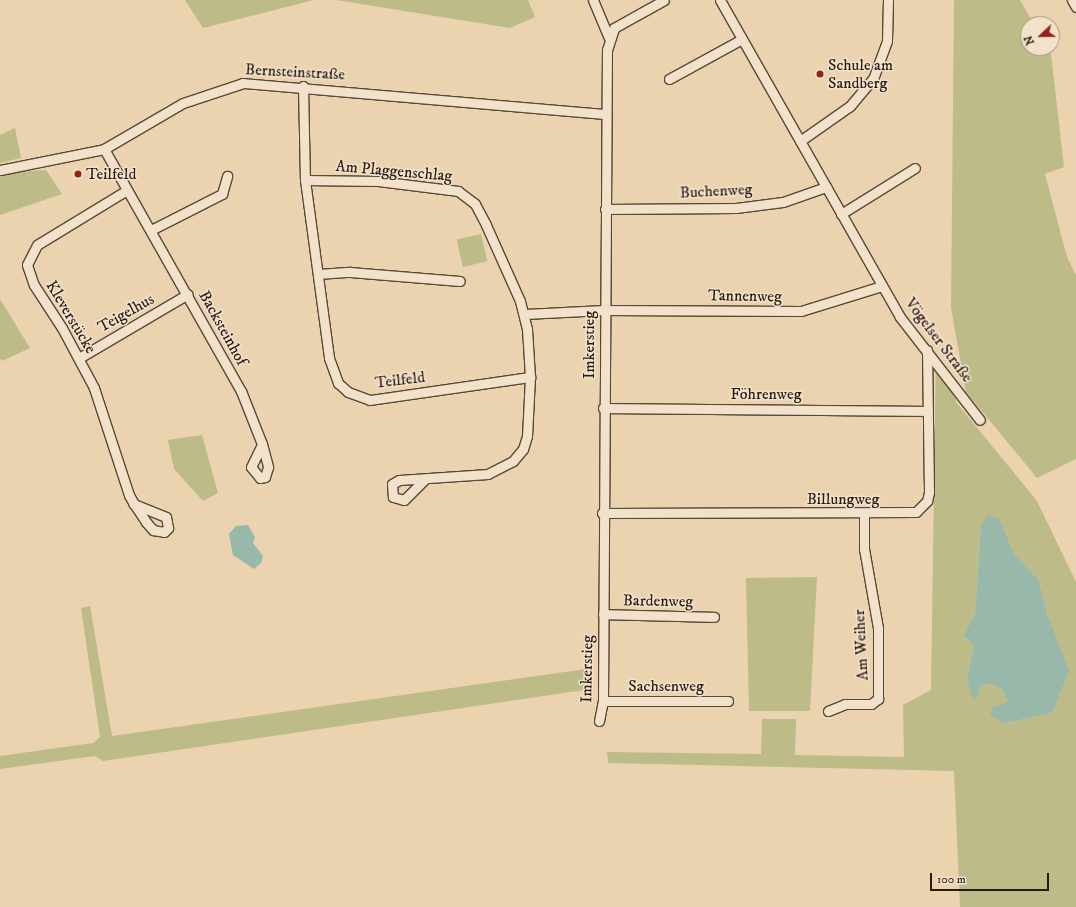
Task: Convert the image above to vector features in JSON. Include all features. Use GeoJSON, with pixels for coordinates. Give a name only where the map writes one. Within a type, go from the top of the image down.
{"type":"FeatureCollection","features":[{"type":"Feature","properties":{"kind":"street"},"geometry":{"type":"LineString","coordinates":[[593,0],[609,38],[622,22],[664,0]]}},
{"type":"Feature","properties":{"kind":"street","name":"Vögelser Straße"},"geometry":{"type":"LineString","coordinates":[[720,0],[902,321],[927,350],[980,420]]}},
{"type":"Feature","properties":{"kind":"street"},"geometry":{"type":"LineString","coordinates":[[800,141],[850,106],[873,79],[887,42],[888,0]]}},
{"type":"Feature","properties":{"kind":"street"},"geometry":{"type":"LineString","coordinates":[[1072,0],[1076,7]]}},
{"type":"Feature","properties":{"kind":"street","name":"Imkerstieg"},"geometry":{"type":"LineString","coordinates":[[599,721],[603,701],[602,513],[606,114],[609,38]]}},
{"type":"Feature","properties":{"kind":"street"},"geometry":{"type":"LineString","coordinates":[[668,79],[742,39]]}},
{"type":"Feature","properties":{"kind":"street","name":"Bernsteinstraße"},"geometry":{"type":"LineString","coordinates":[[0,170],[104,149],[177,106],[220,88],[264,82],[606,114]]}},
{"type":"Feature","properties":{"kind":"street","name":"Teilfeld"},"geometry":{"type":"LineString","coordinates":[[303,86],[305,180],[332,372],[348,392],[370,400],[530,377]]}},
{"type":"Feature","properties":{"kind":"street","name":"Backsteinhof"},"geometry":{"type":"LineString","coordinates":[[104,149],[188,294],[241,391],[262,444]]}},
{"type":"Feature","properties":{"kind":"street"},"geometry":{"type":"LineString","coordinates":[[841,214],[915,168]]}},
{"type":"Feature","properties":{"kind":"street"},"geometry":{"type":"LineString","coordinates":[[151,230],[222,194],[227,176]]}},
{"type":"Feature","properties":{"kind":"street","name":"Am Plaggenschlag"},"geometry":{"type":"LineString","coordinates":[[305,180],[447,188],[467,196],[486,225],[525,314],[530,377],[527,436],[513,461],[488,474],[425,479]]}},
{"type":"Feature","properties":{"kind":"street","name":"Buchenweg"},"geometry":{"type":"LineString","coordinates":[[605,209],[736,208],[782,202],[826,187]]}},
{"type":"Feature","properties":{"kind":"street","name":"Kleverstücke"},"geometry":{"type":"LineString","coordinates":[[127,190],[37,245],[30,254],[29,276],[79,358],[107,421],[134,504]]}},
{"type":"Feature","properties":{"kind":"street"},"geometry":{"type":"LineString","coordinates":[[318,274],[350,272],[460,281]]}},
{"type":"Feature","properties":{"kind":"street","name":"Tannenweg"},"geometry":{"type":"LineString","coordinates":[[604,310],[801,311],[882,286]]}},
{"type":"Feature","properties":{"kind":"street","name":"Teigelhus"},"geometry":{"type":"LineString","coordinates":[[79,358],[188,294]]}},
{"type":"Feature","properties":{"kind":"street"},"geometry":{"type":"LineString","coordinates":[[525,314],[604,310]]}},
{"type":"Feature","properties":{"kind":"street","name":"Billungweg"},"geometry":{"type":"LineString","coordinates":[[602,513],[907,514],[923,507],[927,501],[927,350]]}},
{"type":"Feature","properties":{"kind":"street","name":"Föhrenweg"},"geometry":{"type":"LineString","coordinates":[[603,408],[928,411]]}},
{"type":"Feature","properties":{"kind":"street","name":"Am Weiher"},"geometry":{"type":"LineString","coordinates":[[828,711],[845,704],[871,704],[878,699],[878,628],[864,549],[864,514]]}},
{"type":"Feature","properties":{"kind":"street","name":"Bardenweg"},"geometry":{"type":"LineString","coordinates":[[602,614],[714,617]]}},
{"type":"Feature","properties":{"kind":"street","name":"Sachsenweg"},"geometry":{"type":"LineString","coordinates":[[603,701],[728,701]]}},
{"type":"Feature","properties":{"kind":"shaded area"},"geometry":{"type":"Polygon","coordinates":[[[185,0],[314,0],[203,28],[185,0]]]}},
{"type":"Feature","properties":{"kind":"shaded area"},"geometry":{"type":"Polygon","coordinates":[[[336,0],[528,0],[535,17],[510,28],[336,0]]]}},
{"type":"Feature","properties":{"kind":"shaded area"},"geometry":{"type":"Polygon","coordinates":[[[954,0],[1020,0],[1029,16],[1020,16],[1020,56],[1051,56],[1064,167],[1045,174],[1067,257],[1076,275],[1076,459],[1037,478],[966,392],[951,308],[954,0]]]}},
{"type":"Feature","properties":{"kind":"shaded area"},"geometry":{"type":"Polygon","coordinates":[[[15,128],[21,158],[0,163],[0,135],[15,128]]]}},
{"type":"Feature","properties":{"kind":"shaded area"},"geometry":{"type":"Polygon","coordinates":[[[46,170],[62,194],[0,215],[0,173],[46,170]]]}},
{"type":"Feature","properties":{"kind":"shaded area"},"geometry":{"type":"Polygon","coordinates":[[[481,234],[487,261],[463,267],[457,240],[481,234]]]}},
{"type":"Feature","properties":{"kind":"shaded area"},"geometry":{"type":"Polygon","coordinates":[[[0,299],[30,348],[2,361],[0,358],[0,299]]]}},
{"type":"Feature","properties":{"kind":"shaded area"},"geometry":{"type":"Polygon","coordinates":[[[936,353],[954,389],[956,402],[1037,501],[1076,582],[1076,907],[960,907],[954,771],[608,763],[607,752],[761,754],[762,719],[796,719],[795,755],[904,757],[903,705],[931,690],[936,353]],[[1000,519],[981,524],[975,614],[963,636],[974,645],[967,678],[978,698],[980,686],[991,684],[1002,689],[1008,702],[1001,707],[1005,723],[1052,713],[1048,616],[1039,580],[1014,554],[1000,519]]]}},
{"type":"Feature","properties":{"kind":"shaded area"},"geometry":{"type":"Polygon","coordinates":[[[202,435],[218,493],[203,501],[174,469],[168,440],[202,435]]]}},
{"type":"Feature","properties":{"kind":"shaded area"},"geometry":{"type":"Polygon","coordinates":[[[988,515],[1000,519],[1014,554],[1039,580],[1048,616],[1069,671],[1052,713],[1005,723],[990,715],[992,708],[1008,702],[1002,689],[991,684],[980,686],[978,698],[972,697],[967,678],[974,645],[963,636],[975,614],[981,524],[988,515]]]}},
{"type":"Feature","properties":{"kind":"shaded area"},"geometry":{"type":"Polygon","coordinates":[[[248,525],[255,537],[253,543],[263,556],[261,563],[254,569],[233,555],[229,534],[236,526],[248,525]]]}},
{"type":"Feature","properties":{"kind":"shaded area"},"geometry":{"type":"Polygon","coordinates":[[[817,577],[810,711],[749,711],[746,578],[817,577]]]}},
{"type":"Feature","properties":{"kind":"shaded area"},"geometry":{"type":"Polygon","coordinates":[[[90,606],[112,736],[593,668],[591,689],[103,761],[95,756],[0,769],[0,756],[93,743],[100,737],[81,608],[90,606]]]}},
{"type":"Feature","properties":{"kind":"place","name":"Schule am Sandberg"},"geometry":{"type":"Point","coordinates":[820,74]}},
{"type":"Feature","properties":{"kind":"place","name":"Teilfeld"},"geometry":{"type":"Point","coordinates":[78,174]}}]}
